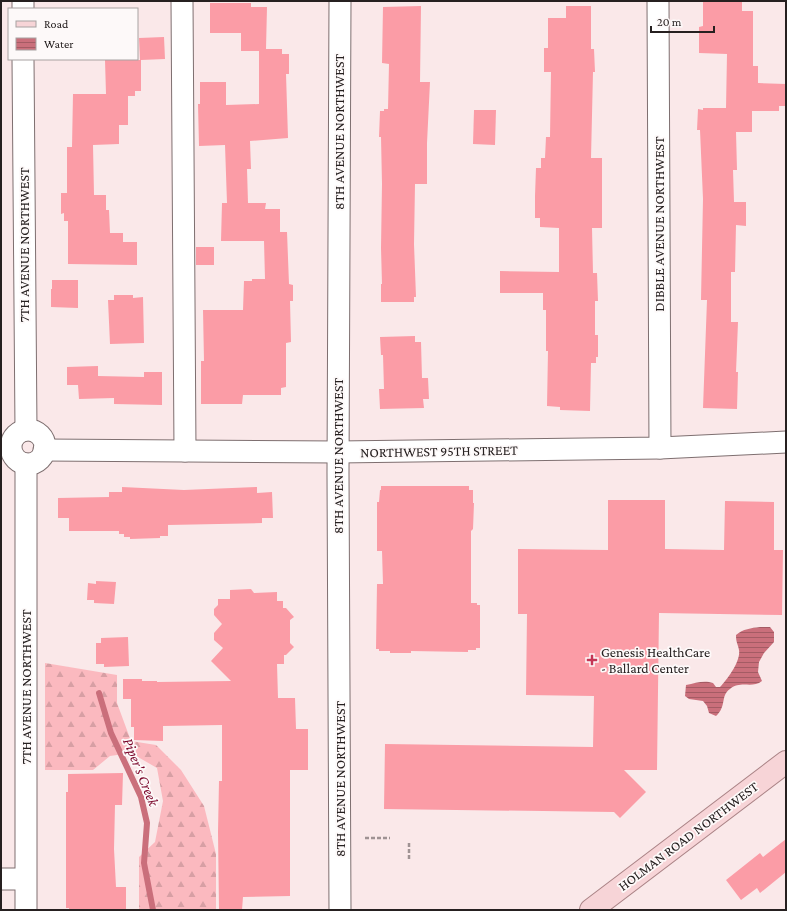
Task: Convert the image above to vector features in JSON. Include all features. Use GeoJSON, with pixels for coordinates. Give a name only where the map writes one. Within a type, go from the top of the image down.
{"type":"FeatureCollection","features":[{"type":"Feature","properties":{"kind":"main road","name":"HOLMAN ROAD NORTHWEST"},"geometry":{"type":"LineString","coordinates":[[591,910],[786,762]]}},
{"type":"Feature","properties":{"kind":"street"},"geometry":{"type":"LineString","coordinates":[[182,1],[185,452]]}},
{"type":"Feature","properties":{"kind":"street","name":"8TH AVENUE NORTHWEST"},"geometry":{"type":"LineString","coordinates":[[340,1],[338,452],[340,910]]}},
{"type":"Feature","properties":{"kind":"street","name":"DIBBLE AVENUE NORTHWEST"},"geometry":{"type":"LineString","coordinates":[[658,1],[660,448]]}},
{"type":"Feature","properties":{"kind":"street","name":"7TH AVENUE NORTHWEST"},"geometry":{"type":"LineString","coordinates":[[23,60],[26,430]]}},
{"type":"Feature","properties":{"kind":"street"},"geometry":{"type":"LineString","coordinates":[[26,430],[37,433],[41,437],[44,442],[44,450],[41,458],[36,462],[26,464],[17,460],[6,449],[16,436],[26,430]]}},
{"type":"Feature","properties":{"kind":"street","name":"NORTHWEST 95TH STREET"},"geometry":{"type":"LineString","coordinates":[[44,450],[338,452],[660,448],[786,442]]}},
{"type":"Feature","properties":{"kind":"street","name":"7TH AVENUE NORTHWEST"},"geometry":{"type":"LineString","coordinates":[[26,464],[26,910]]}},
{"type":"Feature","properties":{"kind":"street"},"geometry":{"type":"LineString","coordinates":[[1,879],[25,879]]}},
{"type":"Feature","properties":{"kind":"path"},"geometry":{"type":"LineString","coordinates":[[365,838],[390,838]]}},
{"type":"Feature","properties":{"kind":"path"},"geometry":{"type":"LineString","coordinates":[[409,843],[409,861]]}},
{"type":"Feature","properties":{"kind":"green space"},"geometry":{"type":"Polygon","coordinates":[[[45,663],[117,675],[117,703],[131,741],[156,745],[181,770],[204,806],[216,854],[216,910],[139,910],[139,857],[155,842],[163,801],[157,768],[131,753],[110,756],[93,770],[45,770],[45,663]]]}},
{"type":"Feature","properties":{"kind":"water"},"geometry":{"type":"Polygon","coordinates":[[[770,627],[774,632],[774,642],[764,653],[759,662],[758,672],[762,681],[754,684],[734,686],[730,689],[725,695],[721,709],[716,716],[709,713],[707,706],[703,701],[689,699],[685,696],[686,685],[706,682],[713,683],[716,687],[720,687],[730,675],[738,659],[739,650],[736,635],[750,628],[770,627]]]}},
{"type":"Feature","properties":{"kind":"building"},"geometry":{"type":"Polygon","coordinates":[[[703,1],[742,1],[742,11],[753,11],[753,66],[758,66],[758,83],[786,84],[786,106],[779,106],[779,111],[752,111],[752,132],[736,132],[737,170],[733,170],[734,202],[746,202],[746,226],[736,225],[735,272],[731,272],[731,322],[738,322],[736,372],[738,372],[737,409],[703,408],[707,300],[701,300],[703,199],[700,130],[697,130],[698,109],[726,108],[727,54],[699,53],[699,27],[703,26],[703,1]]]}},
{"type":"Feature","properties":{"kind":"building"},"geometry":{"type":"Polygon","coordinates":[[[210,3],[251,3],[251,7],[267,7],[266,49],[282,49],[282,54],[289,54],[289,74],[286,74],[288,138],[250,141],[251,169],[247,169],[248,203],[266,203],[265,209],[280,209],[280,232],[287,232],[289,284],[293,285],[293,301],[290,301],[291,342],[286,343],[286,387],[281,388],[281,395],[243,395],[242,404],[201,404],[201,361],[204,361],[203,310],[243,310],[244,281],[252,281],[252,279],[265,279],[264,241],[221,241],[222,203],[227,203],[225,145],[199,146],[198,104],[200,104],[200,82],[226,82],[226,105],[259,104],[259,51],[241,51],[241,33],[210,33],[210,3]]]}},
{"type":"Feature","properties":{"kind":"building"},"geometry":{"type":"Polygon","coordinates":[[[421,6],[420,82],[430,82],[427,143],[427,184],[415,184],[414,244],[416,297],[414,297],[414,302],[381,302],[382,184],[381,137],[379,137],[380,111],[388,109],[389,64],[382,63],[383,7],[421,6]]]}},
{"type":"Feature","properties":{"kind":"building"},"geometry":{"type":"Polygon","coordinates":[[[566,6],[591,6],[591,49],[594,49],[595,72],[593,72],[591,158],[602,158],[602,228],[592,228],[593,273],[597,273],[598,301],[595,301],[595,335],[598,335],[598,357],[596,357],[596,363],[591,363],[590,411],[560,410],[560,407],[547,406],[548,351],[546,351],[546,310],[543,310],[543,293],[500,293],[500,271],[559,272],[559,228],[540,227],[540,218],[535,218],[535,196],[536,168],[541,168],[541,158],[545,158],[546,137],[550,137],[551,72],[544,72],[544,48],[548,48],[548,18],[566,18],[566,6]]]}},
{"type":"Feature","properties":{"kind":"building"},"geometry":{"type":"Polygon","coordinates":[[[164,37],[165,59],[141,60],[141,91],[135,91],[135,96],[128,96],[128,125],[119,125],[119,144],[93,145],[94,195],[106,195],[106,210],[109,210],[110,233],[123,233],[123,242],[137,242],[137,265],[68,264],[68,221],[64,221],[64,213],[61,214],[61,193],[67,193],[67,147],[72,147],[73,94],[106,94],[105,60],[140,60],[139,38],[164,37]]]}},
{"type":"Feature","properties":{"kind":"building"},"geometry":{"type":"Polygon","coordinates":[[[474,110],[496,110],[495,145],[473,144],[474,110]]]}},
{"type":"Feature","properties":{"kind":"building"},"geometry":{"type":"Polygon","coordinates":[[[196,247],[214,247],[214,265],[196,265],[196,247]]]}},
{"type":"Feature","properties":{"kind":"building"},"geometry":{"type":"Polygon","coordinates":[[[52,280],[78,280],[78,308],[51,307],[52,280]]]}},
{"type":"Feature","properties":{"kind":"building"},"geometry":{"type":"Polygon","coordinates":[[[114,295],[133,295],[133,298],[143,297],[144,343],[110,344],[108,300],[114,300],[114,295]]]}},
{"type":"Feature","properties":{"kind":"building"},"geometry":{"type":"Polygon","coordinates":[[[415,336],[415,342],[421,342],[422,378],[428,378],[429,399],[423,399],[424,408],[380,409],[379,389],[384,389],[383,355],[381,355],[380,337],[415,336]]]}},
{"type":"Feature","properties":{"kind":"building"},"geometry":{"type":"Polygon","coordinates":[[[98,366],[98,376],[144,377],[144,372],[162,372],[162,405],[114,404],[114,398],[79,399],[78,385],[67,385],[67,367],[98,366]]]}},
{"type":"Feature","properties":{"kind":"building"},"geometry":{"type":"Polygon","coordinates":[[[381,486],[469,486],[469,490],[473,490],[473,529],[471,531],[471,603],[477,603],[477,605],[480,605],[480,648],[476,648],[476,650],[468,650],[468,652],[411,651],[411,653],[390,653],[390,651],[379,651],[379,649],[376,649],[377,584],[383,584],[382,551],[377,551],[377,502],[379,502],[381,486]]]}},
{"type":"Feature","properties":{"kind":"building"},"geometry":{"type":"Polygon","coordinates":[[[122,487],[184,490],[257,487],[257,493],[272,492],[273,518],[262,518],[262,523],[168,525],[168,536],[160,536],[160,538],[130,539],[130,537],[124,537],[124,534],[119,534],[119,531],[69,531],[69,518],[58,518],[58,498],[109,497],[109,492],[122,492],[122,487]]]}},
{"type":"Feature","properties":{"kind":"building","name":"Genesis HealthCare - Ballard Center"},"geometry":{"type":"Polygon","coordinates":[[[608,500],[665,500],[665,549],[724,550],[725,501],[774,502],[774,550],[783,550],[782,615],[659,613],[657,770],[624,770],[646,792],[620,818],[614,812],[384,809],[385,744],[593,747],[594,696],[526,695],[527,614],[518,614],[518,549],[608,550],[608,500]]]}},
{"type":"Feature","properties":{"kind":"building"},"geometry":{"type":"Polygon","coordinates":[[[96,581],[116,582],[114,604],[94,603],[94,600],[87,600],[88,583],[96,584],[96,581]]]}},
{"type":"Feature","properties":{"kind":"building"},"geometry":{"type":"Polygon","coordinates":[[[251,589],[254,593],[277,592],[277,601],[283,601],[283,608],[286,608],[294,617],[290,620],[290,643],[294,647],[286,655],[284,655],[284,664],[277,664],[278,698],[295,698],[296,729],[308,729],[308,770],[290,770],[290,896],[243,897],[242,910],[219,910],[218,832],[219,781],[222,781],[222,725],[163,726],[163,741],[134,740],[134,727],[131,727],[131,699],[123,699],[123,679],[142,679],[142,681],[157,682],[231,681],[211,661],[223,648],[214,640],[214,633],[222,624],[214,615],[214,609],[218,605],[218,599],[230,599],[230,590],[251,589]]]}},
{"type":"Feature","properties":{"kind":"building"},"geometry":{"type":"Polygon","coordinates":[[[128,637],[129,666],[104,667],[104,664],[96,664],[96,643],[101,643],[101,638],[128,637]]]}},
{"type":"Feature","properties":{"kind":"building"},"geometry":{"type":"Polygon","coordinates":[[[123,773],[122,805],[115,805],[114,849],[116,887],[126,887],[126,910],[69,910],[69,908],[66,908],[66,792],[68,792],[68,774],[123,773]]]}},
{"type":"Feature","properties":{"kind":"building"},"geometry":{"type":"Polygon","coordinates":[[[786,839],[786,872],[760,893],[757,888],[741,900],[726,880],[760,853],[763,857],[786,839]]]}},
{"type":"Feature","properties":{"kind":"waterway","name":"Piper's Creek"},"geometry":{"type":"LineString","coordinates":[[99,693],[111,733],[141,797],[147,823],[144,863],[153,910]]}},
{"type":"Feature","properties":{"kind":"place","name":"Genesis HealthCare - Ballard Center"},"geometry":{"type":"Point","coordinates":[592,660]}}]}
